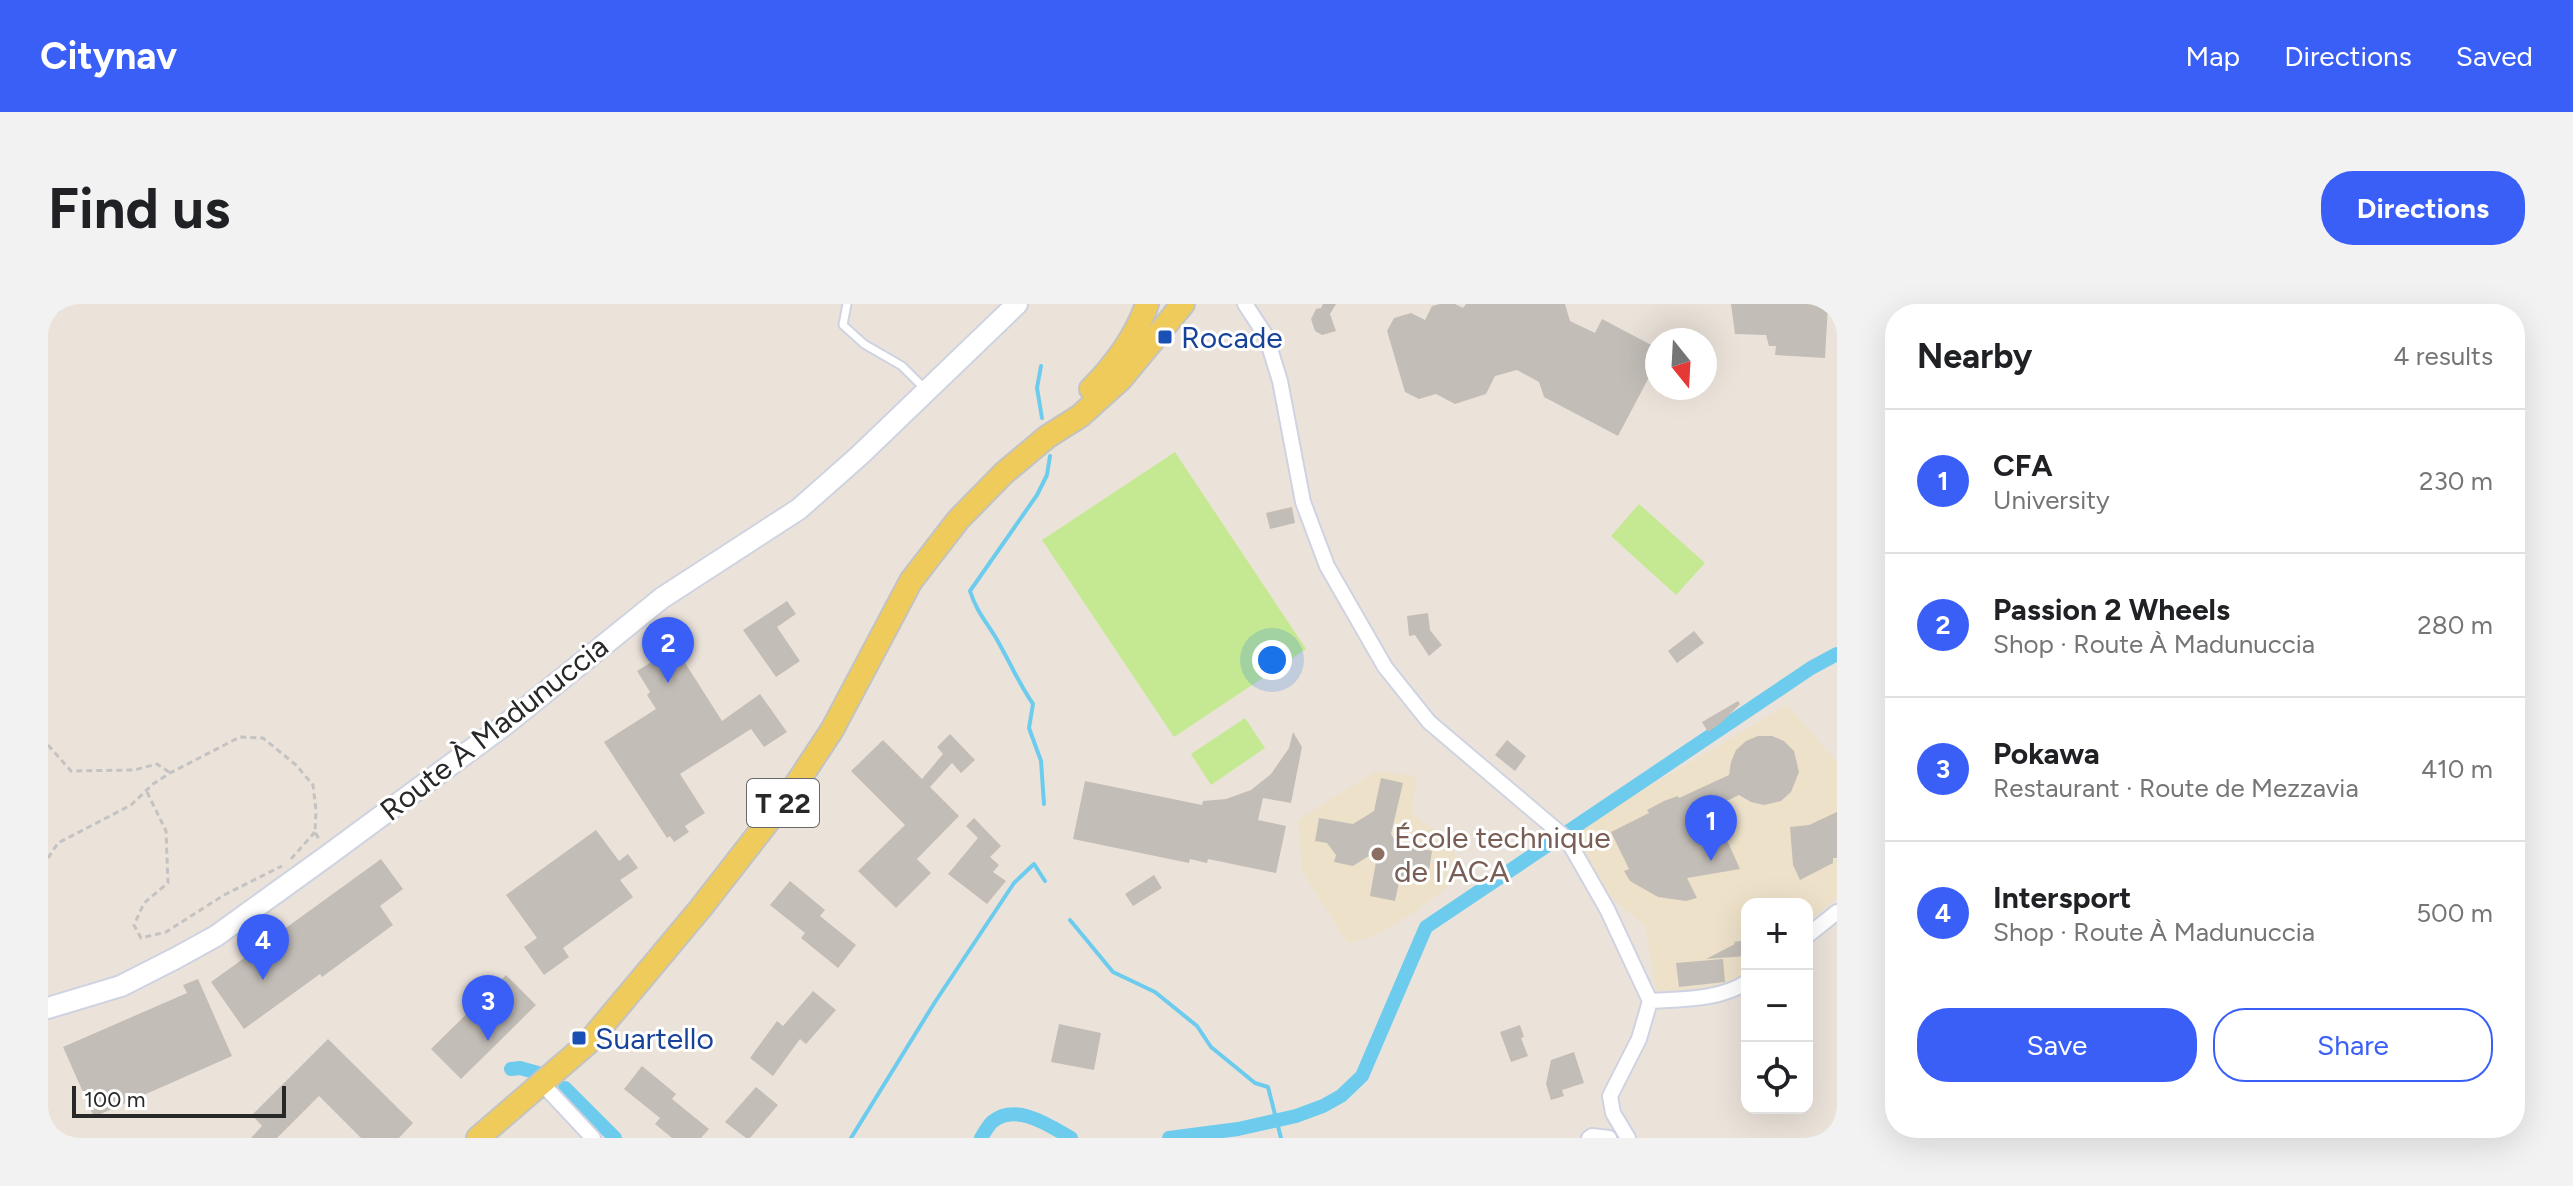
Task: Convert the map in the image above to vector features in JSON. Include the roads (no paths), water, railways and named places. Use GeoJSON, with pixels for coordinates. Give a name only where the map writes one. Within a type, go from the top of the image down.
{"type":"FeatureCollection","features":[{"type":"Feature","properties":{"kind":"main road","name":"Route À Madunuccia"},"geometry":{"type":"LineString","coordinates":[[48,1008],[121,986],[189,951],[216,936],[327,856],[506,724],[662,598],[799,509],[1017,304]]}},
{"type":"Feature","properties":{"kind":"main road","name":"T 22"},"geometry":{"type":"LineString","coordinates":[[478,1138],[588,1043],[700,909],[791,792],[832,730],[911,581],[958,520],[1004,473],[1047,437],[1105,375],[1142,321],[1147,304]]}},
{"type":"Feature","properties":{"kind":"main road","name":"T 22"},"geometry":{"type":"LineString","coordinates":[[1047,437],[1080,416],[1121,379],[1183,304]]}},
{"type":"Feature","properties":{"kind":"street"},"geometry":{"type":"LineString","coordinates":[[1245,304],[1266,336],[1280,381],[1303,502],[1327,566],[1385,667],[1429,722],[1564,835],[1607,909],[1650,1001],[1639,1039],[1610,1096],[1613,1113],[1628,1138]]}},
{"type":"Feature","properties":{"kind":"street"},"geometry":{"type":"LineString","coordinates":[[1813,931],[1837,912]]}},
{"type":"Feature","properties":{"kind":"street"},"geometry":{"type":"LineString","coordinates":[[1650,1001],[1716,995],[1741,986]]}},
{"type":"Feature","properties":{"kind":"street"},"geometry":{"type":"LineString","coordinates":[[546,1082],[549,1091],[593,1138]]}},
{"type":"Feature","properties":{"kind":"street"},"geometry":{"type":"LineString","coordinates":[[1589,1138],[1609,1138]]}},
{"type":"Feature","properties":{"kind":"lane"},"geometry":{"type":"LineString","coordinates":[[847,304],[843,325],[864,344],[902,366],[927,391]]}},
{"type":"Feature","properties":{"kind":"waterway"},"geometry":{"type":"LineString","coordinates":[[1041,366],[1037,388],[1042,418]]}},
{"type":"Feature","properties":{"kind":"waterway"},"geometry":{"type":"LineString","coordinates":[[1044,804],[1041,761],[1029,728],[1033,704],[970,591],[1037,495],[1047,475],[1050,456]]}},
{"type":"Feature","properties":{"kind":"waterway"},"geometry":{"type":"LineString","coordinates":[[1169,1138],[1238,1129],[1296,1116],[1341,1096],[1362,1076],[1426,927],[1811,668],[1837,654]]}},
{"type":"Feature","properties":{"kind":"waterway"},"geometry":{"type":"LineString","coordinates":[[851,1138],[935,1002],[1014,883],[1034,864],[1045,881]]}},
{"type":"Feature","properties":{"kind":"waterway"},"geometry":{"type":"LineString","coordinates":[[1070,920],[1113,972],[1155,992],[1197,1026],[1211,1047],[1255,1083],[1268,1087],[1281,1138]]}},
{"type":"Feature","properties":{"kind":"waterway"},"geometry":{"type":"LineString","coordinates":[[511,1069],[538,1073]]}},
{"type":"Feature","properties":{"kind":"waterway"},"geometry":{"type":"LineString","coordinates":[[565,1088],[615,1138]]}},
{"type":"Feature","properties":{"kind":"waterway"},"geometry":{"type":"LineString","coordinates":[[981,1138],[992,1122],[1012,1114],[1033,1118],[1071,1138]]}},
{"type":"Feature","properties":{"kind":"place","name":"Rocade"},"geometry":{"type":"Point","coordinates":[1165,337]}},
{"type":"Feature","properties":{"kind":"place","name":"Passion 2 Wheels"},"geometry":{"type":"Point","coordinates":[668,683]}},
{"type":"Feature","properties":{"kind":"place","name":"École technique de l'ACA"},"geometry":{"type":"Point","coordinates":[1378,854]}},
{"type":"Feature","properties":{"kind":"place","name":"CFA"},"geometry":{"type":"Point","coordinates":[1711,861]}},
{"type":"Feature","properties":{"kind":"place","name":"Intersport"},"geometry":{"type":"Point","coordinates":[263,980]}},
{"type":"Feature","properties":{"kind":"place","name":"Suartello"},"geometry":{"type":"Point","coordinates":[579,1038]}},
{"type":"Feature","properties":{"kind":"place","name":"Pokawa"},"geometry":{"type":"Point","coordinates":[488,1041]}}]}
